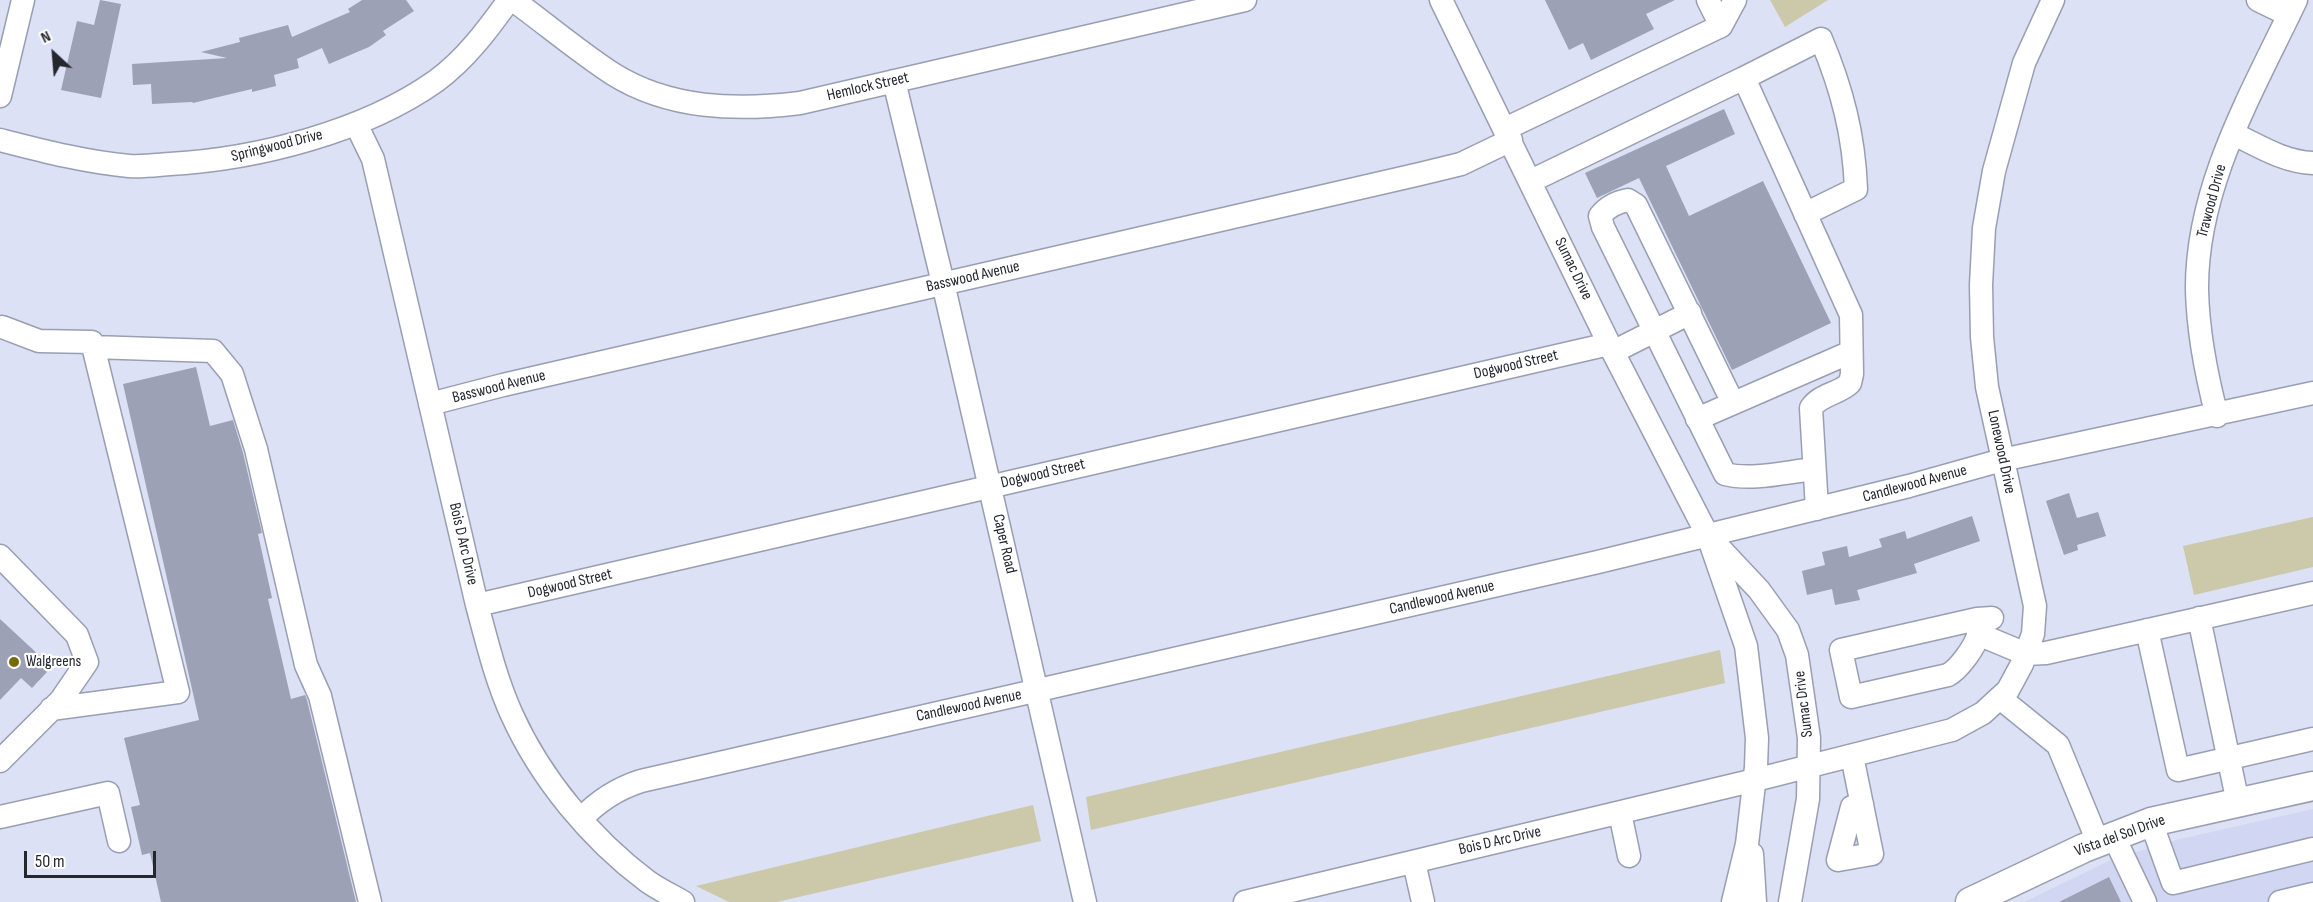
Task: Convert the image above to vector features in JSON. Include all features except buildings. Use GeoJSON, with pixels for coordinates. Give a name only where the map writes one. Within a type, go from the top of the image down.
{"type":"FeatureCollection","features":[{"type":"Feature","properties":{"kind":"main road","name":"Vista del Sol Drive"},"geometry":{"type":"LineString","coordinates":[[1970,902],[2105,838],[2151,822],[2313,786]]}},
{"type":"Feature","properties":{"kind":"street"},"geometry":{"type":"LineString","coordinates":[[0,96],[23,0]]}},
{"type":"Feature","properties":{"kind":"street","name":"Hemlock Street"},"geometry":{"type":"LineString","coordinates":[[511,0],[614,74],[644,89],[681,101],[720,108],[761,108],[800,103],[1245,0]]}},
{"type":"Feature","properties":{"kind":"street","name":"Springwood Drive"},"geometry":{"type":"LineString","coordinates":[[0,140],[74,159],[132,166],[220,160],[313,138],[356,124],[411,97],[437,80],[465,56],[511,0]]}},
{"type":"Feature","properties":{"kind":"street","name":"Sumac Drive"},"geometry":{"type":"LineString","coordinates":[[1441,0],[1611,348],[1708,536],[1746,646],[1757,738],[1755,780],[1747,844],[1733,902]]}},
{"type":"Feature","properties":{"kind":"street"},"geometry":{"type":"LineString","coordinates":[[1708,0],[1721,26]]}},
{"type":"Feature","properties":{"kind":"street"},"geometry":{"type":"LineString","coordinates":[[1721,26],[1735,0]]}},
{"type":"Feature","properties":{"kind":"street","name":"Lonewood Drive"},"geometry":{"type":"LineString","coordinates":[[1755,780],[1952,730],[1983,713],[2008,690],[2026,654],[2033,634],[2035,606],[1987,387],[1982,337],[1981,285],[1984,228],[1994,171],[2024,63],[2053,0]]}},
{"type":"Feature","properties":{"kind":"street"},"geometry":{"type":"LineString","coordinates":[[2258,0],[2293,7]]}},
{"type":"Feature","properties":{"kind":"street","name":"Trawood Drive"},"geometry":{"type":"LineString","coordinates":[[2217,416],[2206,373],[2200,331],[2197,289],[2201,239],[2211,195],[2234,134],[2293,7]]}},
{"type":"Feature","properties":{"kind":"street","name":"Basswood Avenue"},"geometry":{"type":"LineString","coordinates":[[430,404],[1461,164],[1508,134],[1721,26]]}},
{"type":"Feature","properties":{"kind":"street"},"geometry":{"type":"LineString","coordinates":[[1531,181],[1821,39],[1838,79],[1848,116],[1856,189],[1805,214]]}},
{"type":"Feature","properties":{"kind":"street"},"geometry":{"type":"LineString","coordinates":[[1744,78],[1851,315],[1852,374],[1850,383],[1843,389],[1815,402],[1811,408],[1817,509]]}},
{"type":"Feature","properties":{"kind":"street","name":"Caper Road"},"geometry":{"type":"LineString","coordinates":[[894,81],[1038,691],[1085,902]]}},
{"type":"Feature","properties":{"kind":"street","name":"Bois D Arc Drive"},"geometry":{"type":"LineString","coordinates":[[356,124],[373,159],[477,605],[495,673],[512,715],[530,750],[581,819],[608,847],[648,881],[683,902]]}},
{"type":"Feature","properties":{"kind":"street"},"geometry":{"type":"LineString","coordinates":[[2234,134],[2277,155],[2302,163],[2313,163]]}},
{"type":"Feature","properties":{"kind":"street"},"geometry":{"type":"LineString","coordinates":[[1734,403],[1636,205],[1628,200],[1604,211],[1600,216],[1725,474],[1736,477],[1756,476],[1814,469]]}},
{"type":"Feature","properties":{"kind":"street","name":"Dogwood Street"},"geometry":{"type":"LineString","coordinates":[[477,605],[990,486],[1611,348],[1655,331],[1690,313]]}},
{"type":"Feature","properties":{"kind":"street"},"geometry":{"type":"LineString","coordinates":[[1,330],[39,341],[92,342],[178,692],[51,709]]}},
{"type":"Feature","properties":{"kind":"street"},"geometry":{"type":"LineString","coordinates":[[93,347],[213,351],[232,374],[256,448],[306,665],[320,696],[370,902]]}},
{"type":"Feature","properties":{"kind":"street"},"geometry":{"type":"LineString","coordinates":[[1697,419],[1851,352]]}},
{"type":"Feature","properties":{"kind":"street","name":"Candlewood Avenue"},"geometry":{"type":"LineString","coordinates":[[581,819],[596,804],[614,792],[641,781],[1708,536],[2002,460],[2217,416],[2313,393]]}},
{"type":"Feature","properties":{"kind":"street","name":"Sumac Drive"},"geometry":{"type":"LineString","coordinates":[[1708,536],[1759,590],[1788,630],[1803,680],[1809,738],[1808,799],[1790,902]]}},
{"type":"Feature","properties":{"kind":"street"},"geometry":{"type":"LineString","coordinates":[[0,556],[77,635],[87,662],[61,700],[0,760]]}},
{"type":"Feature","properties":{"kind":"street"},"geometry":{"type":"LineString","coordinates":[[1982,624],[1962,663],[1948,675],[1851,698],[1841,650],[1982,624],[2026,654],[2046,653],[2313,593]]}},
{"type":"Feature","properties":{"kind":"street"},"geometry":{"type":"LineString","coordinates":[[2199,618],[2238,803]]}},
{"type":"Feature","properties":{"kind":"street"},"geometry":{"type":"LineString","coordinates":[[2147,630],[2178,770],[2313,739]]}},
{"type":"Feature","properties":{"kind":"street"},"geometry":{"type":"LineString","coordinates":[[2000,698],[2058,745],[2105,838],[2145,902]]}},
{"type":"Feature","properties":{"kind":"street"},"geometry":{"type":"LineString","coordinates":[[1852,756],[1862,804]]}},
{"type":"Feature","properties":{"kind":"street","name":"Bois D Arc Drive"},"geometry":{"type":"LineString","coordinates":[[1245,902],[1282,898],[1414,862],[1755,780]]}},
{"type":"Feature","properties":{"kind":"street"},"geometry":{"type":"LineString","coordinates":[[0,818],[108,793],[119,842]]}},
{"type":"Feature","properties":{"kind":"street"},"geometry":{"type":"LineString","coordinates":[[1620,813],[1629,856]]}},
{"type":"Feature","properties":{"kind":"street"},"geometry":{"type":"LineString","coordinates":[[1750,816],[1755,902]]}},
{"type":"Feature","properties":{"kind":"street"},"geometry":{"type":"LineString","coordinates":[[2151,822],[2178,892],[2313,849]]}},
{"type":"Feature","properties":{"kind":"street"},"geometry":{"type":"LineString","coordinates":[[1414,862],[1423,902]]}},
{"type":"Feature","properties":{"kind":"street"},"geometry":{"type":"LineString","coordinates":[[2280,902],[2313,894]]}},
{"type":"Feature","properties":{"kind":"shaded area"},"geometry":{"type":"Polygon","coordinates":[[[1770,0],[1828,0],[1785,27],[1770,0]]]}},
{"type":"Feature","properties":{"kind":"shaded area"},"geometry":{"type":"Polygon","coordinates":[[[2313,517],[2313,567],[2194,595],[2183,546],[2313,517]]]}},
{"type":"Feature","properties":{"kind":"shaded area"},"geometry":{"type":"Polygon","coordinates":[[[1720,650],[1725,683],[1091,830],[1086,797],[1720,650]]]}},
{"type":"Feature","properties":{"kind":"shaded area"},"geometry":{"type":"Polygon","coordinates":[[[1033,805],[1041,841],[777,902],[729,902],[696,886],[1033,805]]]}},
{"type":"Feature","properties":{"kind":"shaded area"},"geometry":{"type":"Polygon","coordinates":[[[2313,809],[2313,902],[2024,902],[2111,860],[2176,840],[2313,809]]]}},
{"type":"Feature","properties":{"kind":"place","name":"Walgreens"},"geometry":{"type":"Point","coordinates":[14,662]}}]}
